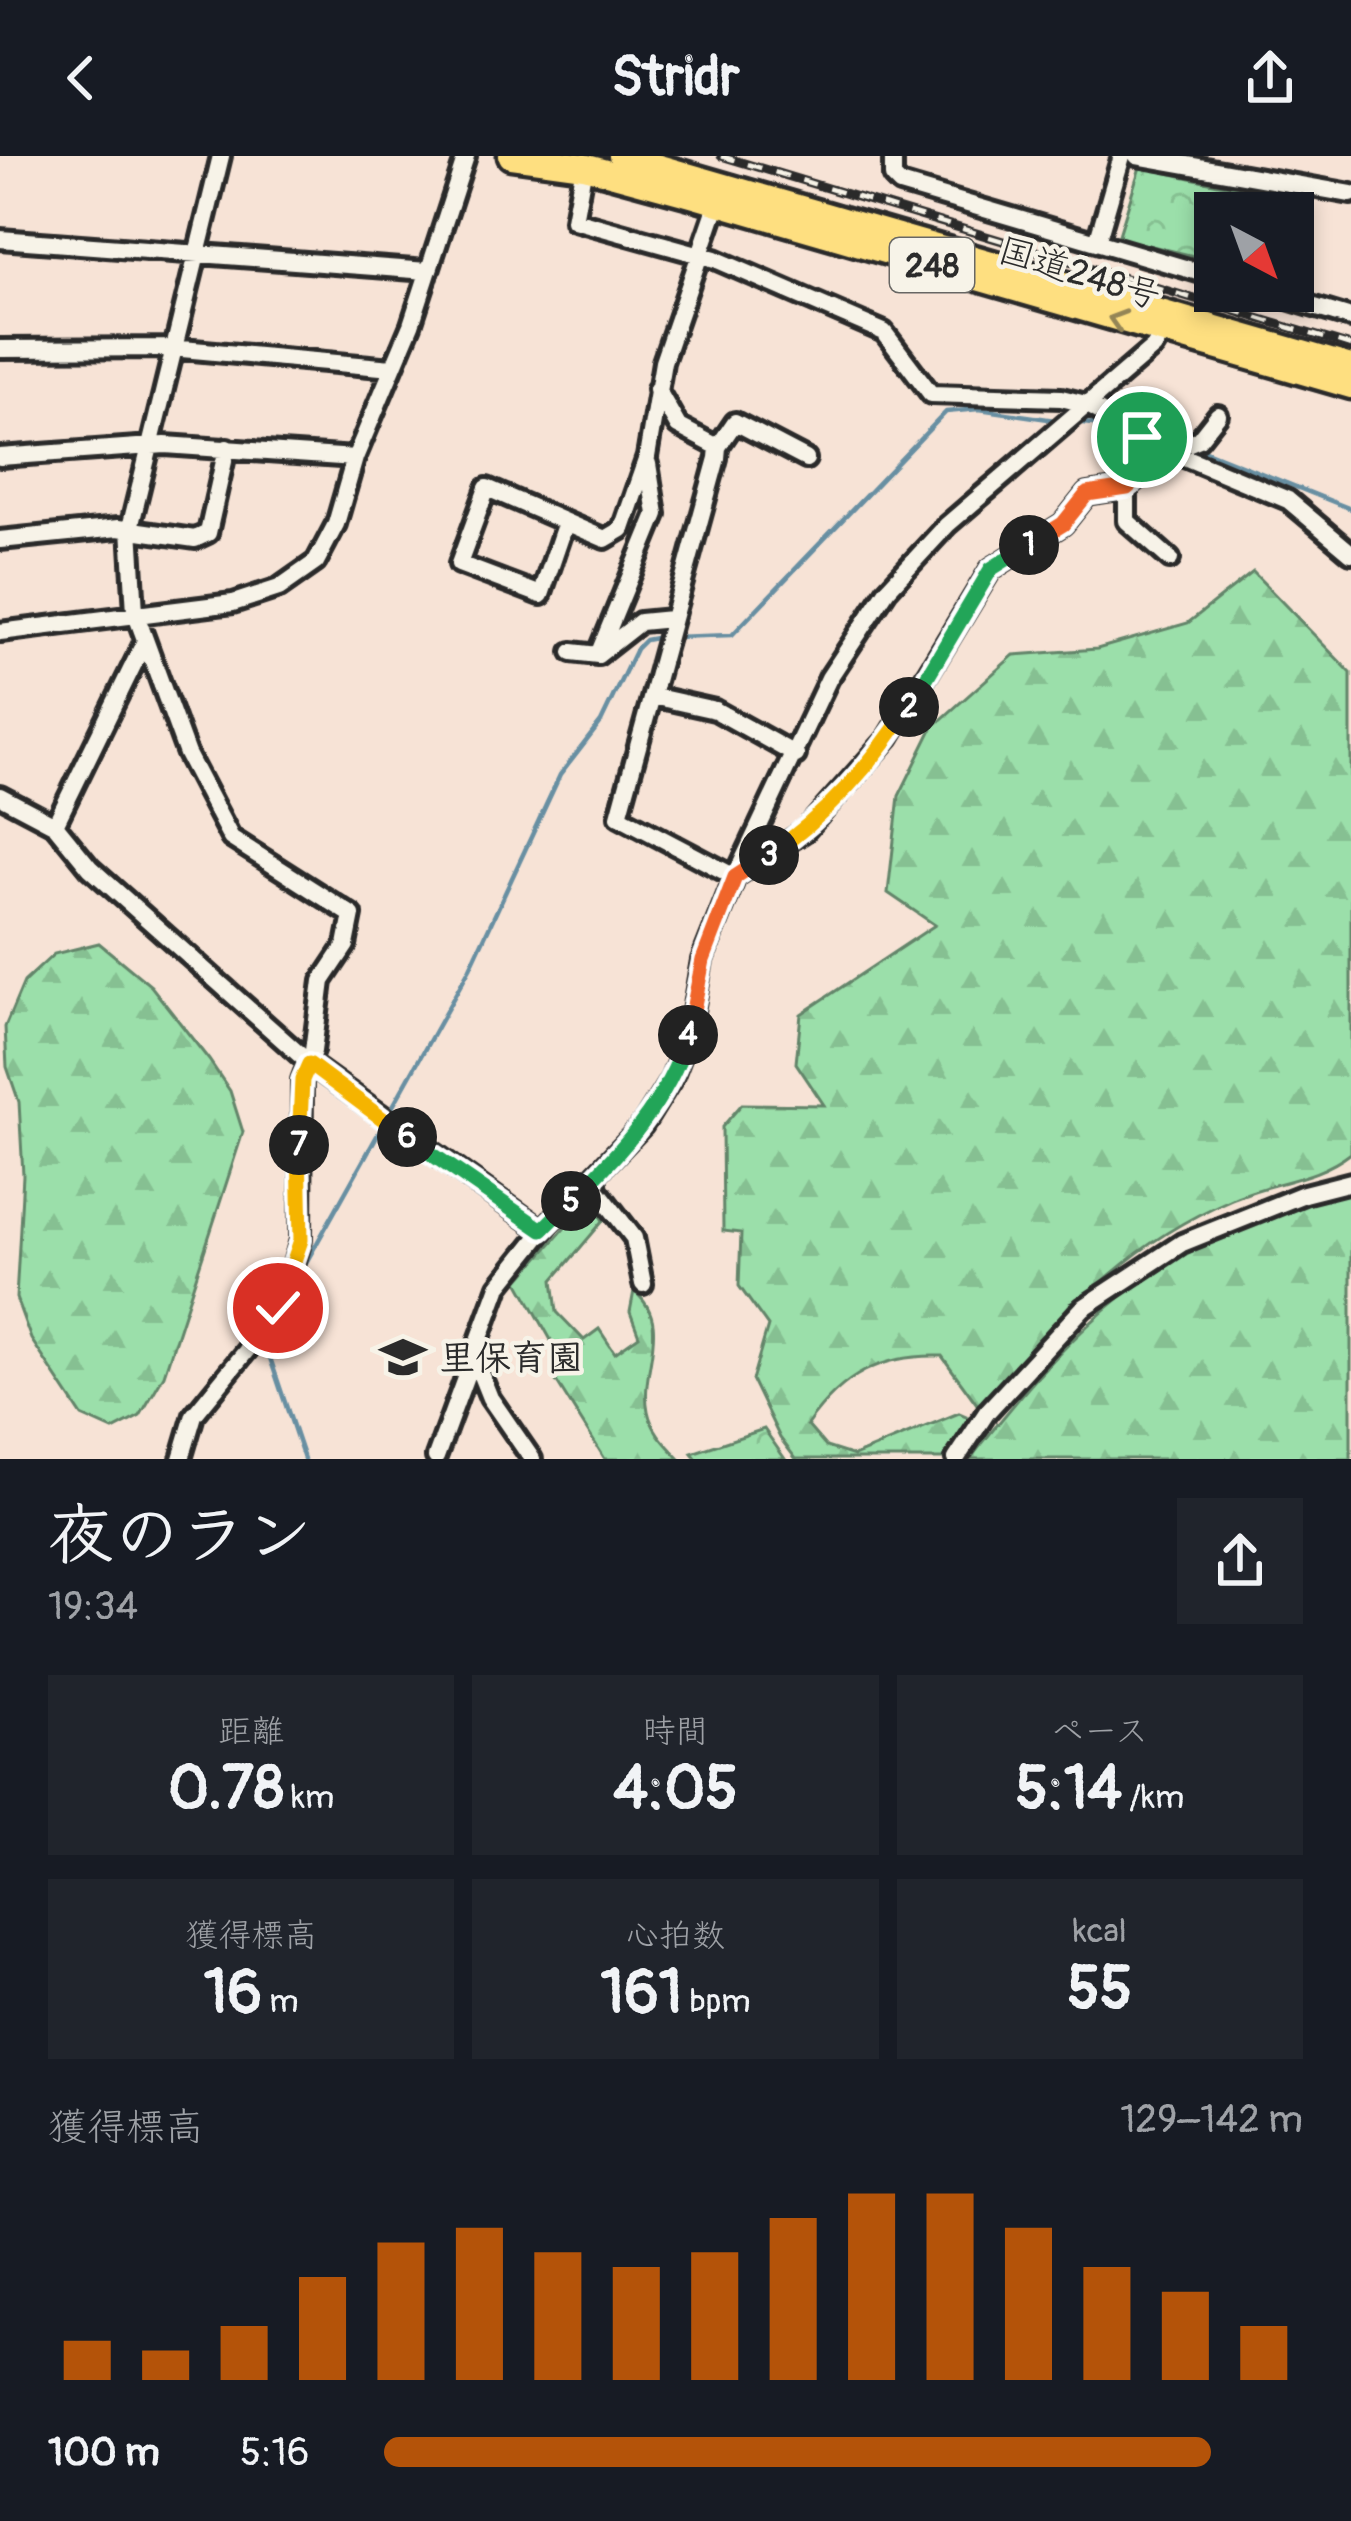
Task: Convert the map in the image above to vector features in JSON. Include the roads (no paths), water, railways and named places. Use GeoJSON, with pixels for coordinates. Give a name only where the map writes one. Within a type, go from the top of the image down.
{"type":"FeatureCollection","features":[{"type":"Feature","properties":{"kind":"highway","name":"国道248号"},"geometry":{"type":"LineString","coordinates":[[511,156],[721,194]]}},
{"type":"Feature","properties":{"kind":"highway","name":"国道248号"},"geometry":{"type":"LineString","coordinates":[[621,156],[721,194],[1168,324],[1351,386]]}},
{"type":"Feature","properties":{"kind":"highway","name":"国道248号"},"geometry":{"type":"LineString","coordinates":[[1168,324],[1351,368]]}},
{"type":"Feature","properties":{"kind":"street"},"geometry":{"type":"LineString","coordinates":[[182,1459],[194,1415],[256,1339],[289,1281],[301,1240],[302,1080],[309,1064],[322,981],[346,945],[352,915],[231,838],[188,754],[135,612],[130,528],[221,156]]}},
{"type":"Feature","properties":{"kind":"street"},"geometry":{"type":"LineString","coordinates":[[0,632],[233,602],[279,588],[316,562],[336,524],[466,156]]}},
{"type":"Feature","properties":{"kind":"street"},"geometry":{"type":"LineString","coordinates":[[893,156],[893,177],[900,184],[1194,271]]}},
{"type":"Feature","properties":{"kind":"street"},"geometry":{"type":"LineString","coordinates":[[1097,242],[1122,156]]}},
{"type":"Feature","properties":{"kind":"street"},"geometry":{"type":"LineString","coordinates":[[1137,156],[1351,194]]}},
{"type":"Feature","properties":{"kind":"street"},"geometry":{"type":"LineString","coordinates":[[584,166],[574,220],[698,254],[884,332],[932,394],[1061,398],[1170,451],[1288,500],[1351,553]]}},
{"type":"Feature","properties":{"kind":"street"},"geometry":{"type":"LineString","coordinates":[[566,522],[541,595],[459,564],[487,488],[566,522],[605,539],[622,529],[647,458],[658,389],[721,194]]}},
{"type":"Feature","properties":{"kind":"street"},"geometry":{"type":"LineString","coordinates":[[0,239],[196,256],[354,262],[427,272]]}},
{"type":"Feature","properties":{"kind":"street"},"geometry":{"type":"LineString","coordinates":[[1314,307],[1351,318]]}},
{"type":"Feature","properties":{"kind":"street"},"geometry":{"type":"LineString","coordinates":[[436,1457],[499,1286],[542,1230],[643,1125],[672,1078],[688,1034],[703,960],[735,877],[829,678],[887,590],[971,502],[1057,431],[1168,324]]}},
{"type":"Feature","properties":{"kind":"street"},"geometry":{"type":"LineString","coordinates":[[0,349],[171,348],[392,368]]}},
{"type":"Feature","properties":{"kind":"street"},"geometry":{"type":"LineString","coordinates":[[658,389],[678,426],[718,447]]}},
{"type":"Feature","properties":{"kind":"street"},"geometry":{"type":"LineString","coordinates":[[735,877],[805,831],[890,737],[991,569],[1063,524],[1087,494],[1127,488],[1170,451],[1191,442],[1218,415]]}},
{"type":"Feature","properties":{"kind":"street"},"geometry":{"type":"LineString","coordinates":[[735,877],[619,816],[718,447],[735,422],[806,459]]}},
{"type":"Feature","properties":{"kind":"street"},"geometry":{"type":"LineString","coordinates":[[0,457],[149,445],[356,458]]}},
{"type":"Feature","properties":{"kind":"street"},"geometry":{"type":"LineString","coordinates":[[0,540],[130,528],[195,539],[208,533],[227,448]]}},
{"type":"Feature","properties":{"kind":"street"},"geometry":{"type":"LineString","coordinates":[[598,655],[656,514],[647,458]]}},
{"type":"Feature","properties":{"kind":"street"},"geometry":{"type":"LineString","coordinates":[[1127,488],[1127,521],[1170,559]]}},
{"type":"Feature","properties":{"kind":"street"},"geometry":{"type":"LineString","coordinates":[[572,652],[598,655],[640,622],[671,619]]}},
{"type":"Feature","properties":{"kind":"street"},"geometry":{"type":"LineString","coordinates":[[55,825],[144,643]]}},
{"type":"Feature","properties":{"kind":"street"},"geometry":{"type":"LineString","coordinates":[[652,696],[715,710],[796,755]]}},
{"type":"Feature","properties":{"kind":"street"},"geometry":{"type":"LineString","coordinates":[[0,796],[55,825],[90,868],[309,1064],[542,1230]]}},
{"type":"Feature","properties":{"kind":"street"},"geometry":{"type":"LineString","coordinates":[[595,1178],[597,1190],[634,1238],[643,1284]]}},
{"type":"Feature","properties":{"kind":"street"},"geometry":{"type":"LineString","coordinates":[[956,1459],[987,1412],[1083,1308],[1182,1243],[1304,1194],[1351,1182]]}},
{"type":"Feature","properties":{"kind":"street"},"geometry":{"type":"LineString","coordinates":[[472,1352],[490,1398],[532,1459]]}},
{"type":"Feature","properties":{"kind":"waterway"},"geometry":{"type":"LineString","coordinates":[[673,637],[732,635],[946,412],[979,409],[1062,421]]}},
{"type":"Feature","properties":{"kind":"waterway"},"geometry":{"type":"LineString","coordinates":[[1074,422],[1110,426]]}},
{"type":"Feature","properties":{"kind":"waterway"},"geometry":{"type":"LineString","coordinates":[[1151,431],[1180,441]]}},
{"type":"Feature","properties":{"kind":"waterway"},"geometry":{"type":"LineString","coordinates":[[1196,447],[1351,509]]}},
{"type":"Feature","properties":{"kind":"waterway"},"geometry":{"type":"LineString","coordinates":[[388,1115],[470,968],[560,775],[601,722],[636,649],[645,640],[661,637]]}},
{"type":"Feature","properties":{"kind":"waterway"},"geometry":{"type":"LineString","coordinates":[[298,1277],[383,1125]]}},
{"type":"Feature","properties":{"kind":"waterway"},"geometry":{"type":"LineString","coordinates":[[264,1340],[304,1459]]}},
{"type":"Feature","properties":{"kind":"railway"},"geometry":{"type":"LineString","coordinates":[[721,156],[1351,346]]}},
{"type":"Feature","properties":{"kind":"place","name":"里保育園"},"geometry":{"type":"Point","coordinates":[403,1357]}}]}
